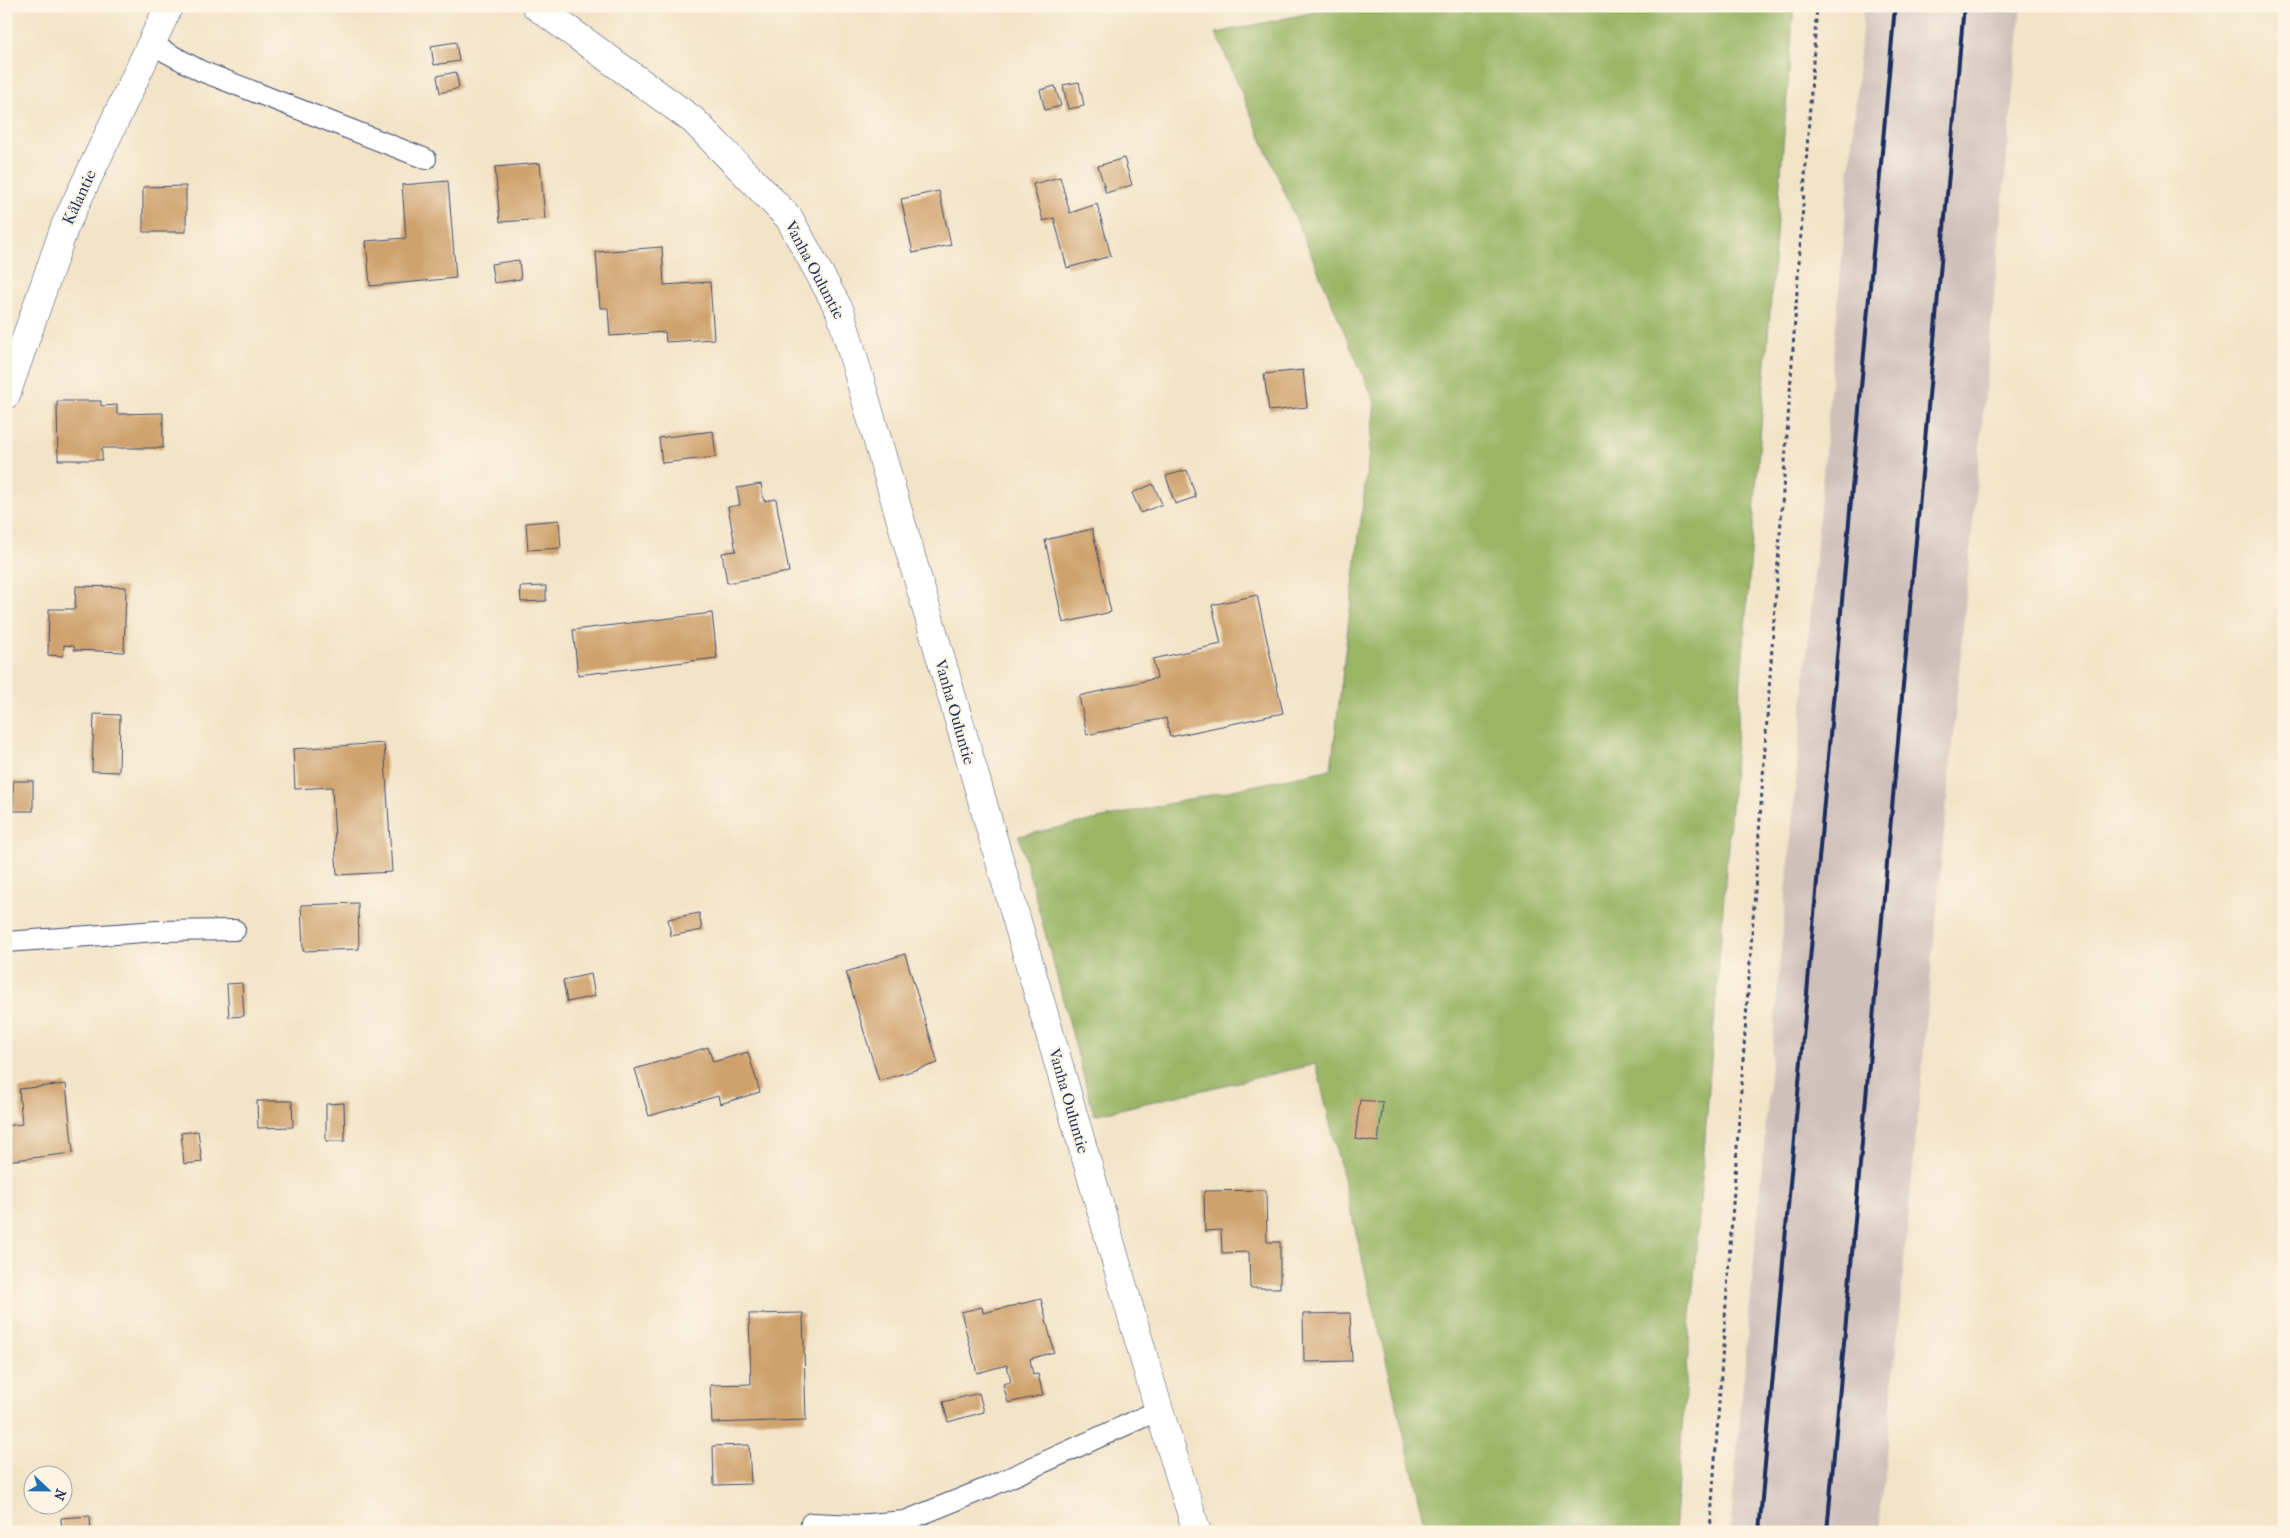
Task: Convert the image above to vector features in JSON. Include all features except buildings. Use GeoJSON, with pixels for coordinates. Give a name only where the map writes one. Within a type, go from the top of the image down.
{"type":"FeatureCollection","features":[{"type":"Feature","properties":{"kind":"street","name":"Kålantie"},"geometry":{"type":"LineString","coordinates":[[6,395],[65,226],[168,6]]}},
{"type":"Feature","properties":{"kind":"street","name":"Vanha Ouluntie"},"geometry":{"type":"LineString","coordinates":[[536,6],[693,120],[789,218],[840,311],[1159,1410],[1197,1532]]}},
{"type":"Feature","properties":{"kind":"lane"},"geometry":{"type":"LineString","coordinates":[[151,44],[201,71],[426,159]]}},
{"type":"Feature","properties":{"kind":"lane"},"geometry":{"type":"LineString","coordinates":[[6,942],[156,932],[235,930]]}},
{"type":"Feature","properties":{"kind":"lane"},"geometry":{"type":"LineString","coordinates":[[811,1522],[856,1525],[906,1520],[987,1488],[1159,1410]]}},
{"type":"Feature","properties":{"kind":"path"},"geometry":{"type":"LineString","coordinates":[[1710,1532],[1817,6]]}},
{"type":"Feature","properties":{"kind":"shaded area"},"geometry":{"type":"Polygon","coordinates":[[[1864,6],[2021,6],[1879,1532],[1730,1532],[1864,6]]]}},
{"type":"Feature","properties":{"kind":"green space"},"geometry":{"type":"Polygon","coordinates":[[[1344,6],[1794,6],[1674,1532],[1427,1532],[1316,1064],[1094,1115],[1019,836],[1331,769],[1375,403],[1216,33],[1344,6]]]}},
{"type":"Feature","properties":{"kind":"railway"},"geometry":{"type":"LineString","coordinates":[[1759,1532],[1895,6]]}},
{"type":"Feature","properties":{"kind":"railway"},"geometry":{"type":"LineString","coordinates":[[1827,1532],[1964,6]]}}]}
